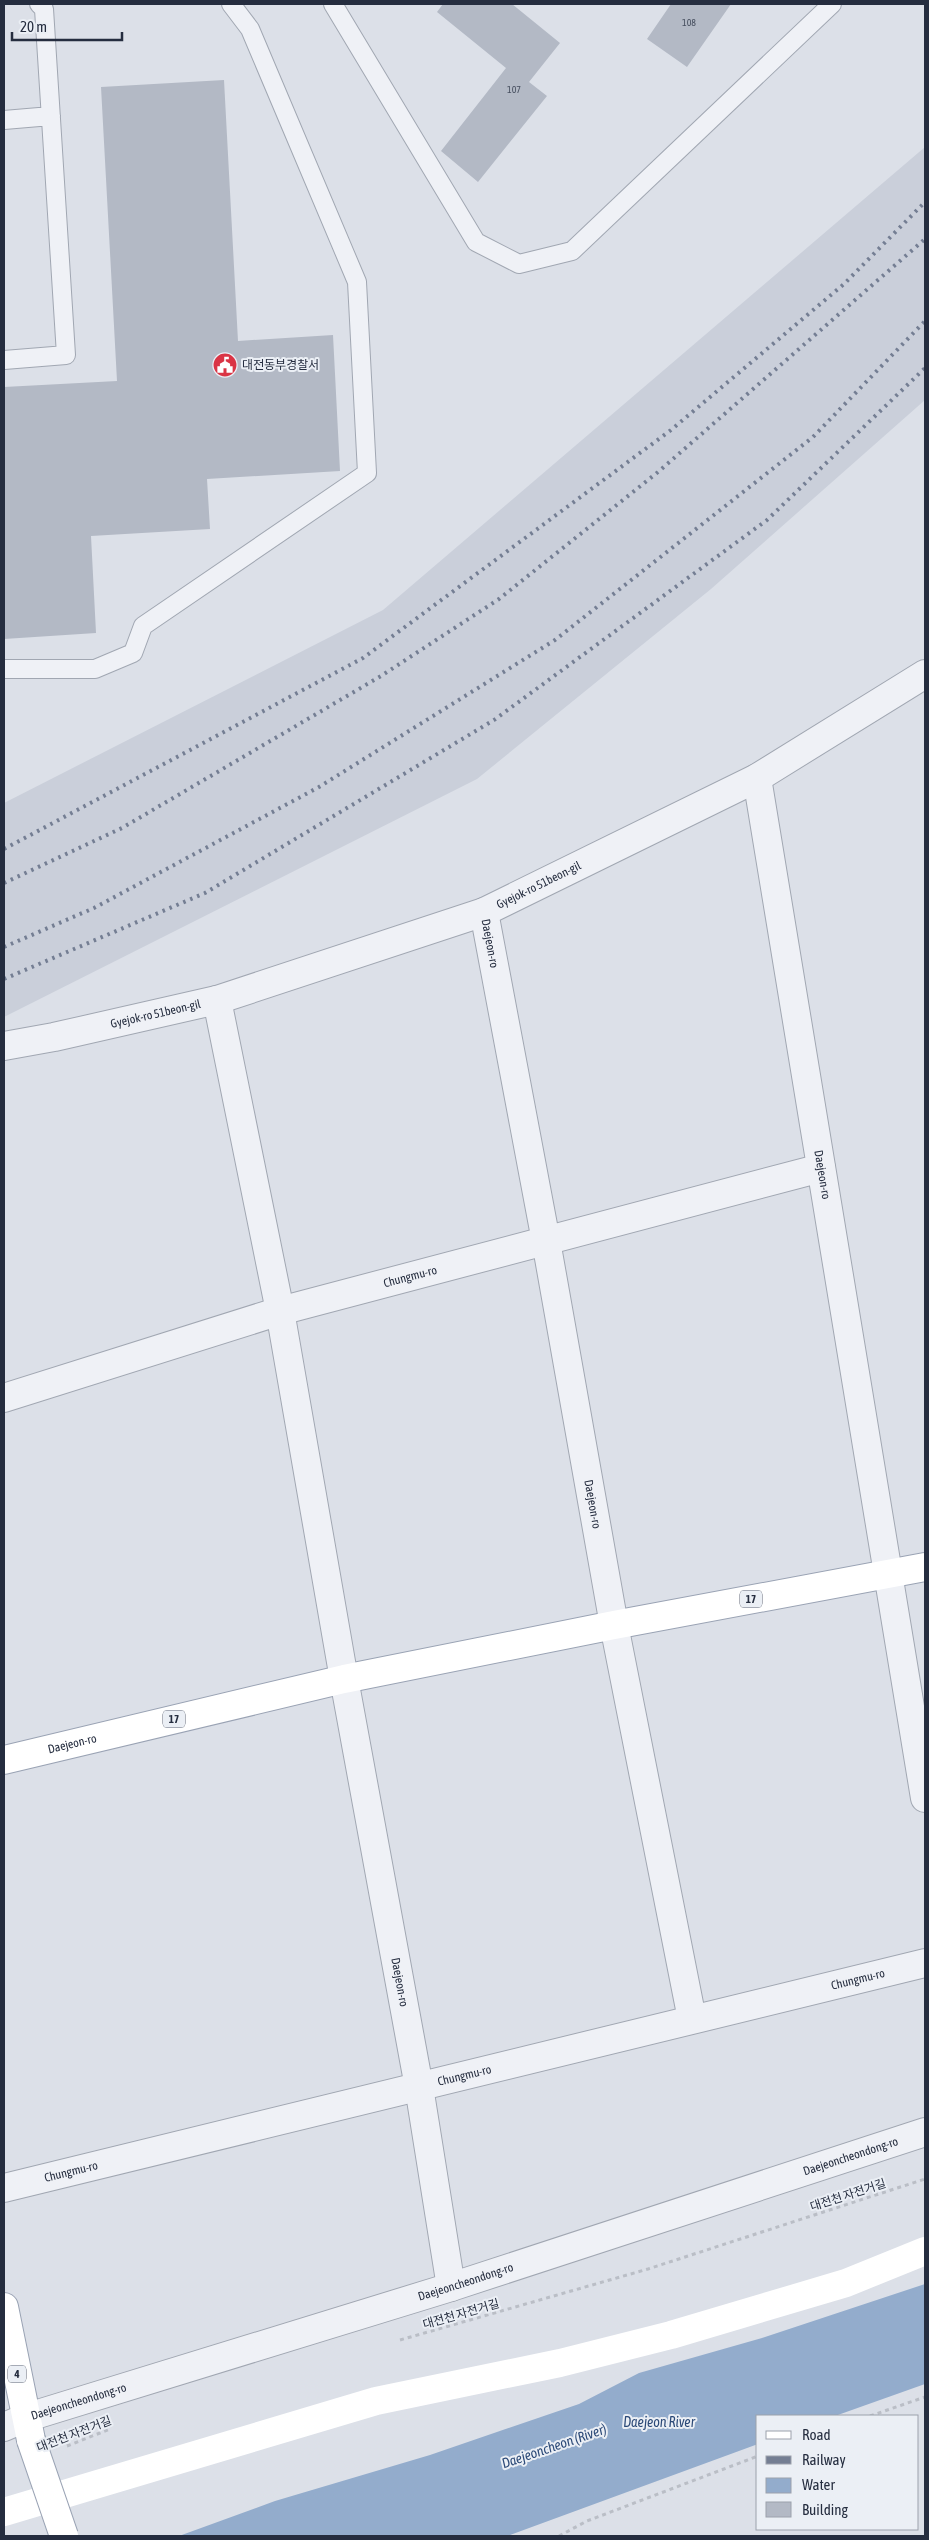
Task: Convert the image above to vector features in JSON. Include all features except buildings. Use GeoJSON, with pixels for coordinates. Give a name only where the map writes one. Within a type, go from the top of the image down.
{"type":"FeatureCollection","features":[{"type":"Feature","properties":{"kind":"main road","name":"Daejeon-ro"},"geometry":{"type":"LineString","coordinates":[[4,1760],[344,1679],[614,1625],[925,1567]]}},
{"type":"Feature","properties":{"kind":"main road"},"geometry":{"type":"LineString","coordinates":[[4,2512],[376,2401],[560,2363],[671,2335],[846,2283],[925,2251]]}},
{"type":"Feature","properties":{"kind":"main road","name":"4"},"geometry":{"type":"LineString","coordinates":[[4,2307],[20,2429],[64,2536]]}},
{"type":"Feature","properties":{"kind":"street","name":"Gyejok-ro 51beon-gil"},"geometry":{"type":"LineString","coordinates":[[4,1046],[54,1037],[217,1000],[484,912],[757,778],[925,674]]}},
{"type":"Feature","properties":{"kind":"street","name":"Daejeon-ro"},"geometry":{"type":"LineString","coordinates":[[757,778],[925,1798]]}},
{"type":"Feature","properties":{"kind":"street","name":"Daejeon-ro"},"geometry":{"type":"LineString","coordinates":[[484,912],[546,1241],[614,1625],[692,2019]]}},
{"type":"Feature","properties":{"kind":"street","name":"Daejeon-ro"},"geometry":{"type":"LineString","coordinates":[[217,1000],[280,1310],[344,1679],[419,2087],[451,2287]]}},
{"type":"Feature","properties":{"kind":"street","name":"Chungmu-ro"},"geometry":{"type":"LineString","coordinates":[[4,1398],[280,1310],[821,1168]]}},
{"type":"Feature","properties":{"kind":"street","name":"Chungmu-ro"},"geometry":{"type":"LineString","coordinates":[[4,2188],[925,1963]]}},
{"type":"Feature","properties":{"kind":"street","name":"Daejeoncheondong-ro"},"geometry":{"type":"LineString","coordinates":[[20,2429],[925,2132]]}},
{"type":"Feature","properties":{"kind":"lane"},"geometry":{"type":"LineString","coordinates":[[4,669],[95,669],[133,653],[143,626],[367,473],[357,282],[250,29],[231,4]]}},
{"type":"Feature","properties":{"kind":"lane"},"geometry":{"type":"LineString","coordinates":[[333,4],[476,242],[519,264],[572,251],[832,4]]}},
{"type":"Feature","properties":{"kind":"lane"},"geometry":{"type":"LineString","coordinates":[[4,360],[66,355],[45,6]]}},
{"type":"Feature","properties":{"kind":"lane"},"geometry":{"type":"LineString","coordinates":[[4,120],[51,116]]}},
{"type":"Feature","properties":{"kind":"path","name":"대전천 자전거길"},"geometry":{"type":"LineString","coordinates":[[391,2343],[648,2268],[925,2179]]}},
{"type":"Feature","properties":{"kind":"path"},"geometry":{"type":"LineString","coordinates":[[873,2415],[925,2397]]}},
{"type":"Feature","properties":{"kind":"path","name":"대전천 자전거길"},"geometry":{"type":"LineString","coordinates":[[58,2450],[112,2428]]}},
{"type":"Feature","properties":{"kind":"path"},"geometry":{"type":"LineString","coordinates":[[559,2536],[587,2521],[756,2457]]}},
{"type":"Feature","properties":{"kind":"shaded area"},"geometry":{"type":"Polygon","coordinates":[[[925,147],[925,400],[711,589],[477,779],[4,1017],[4,803],[383,610],[925,147]]]}},
{"type":"Feature","properties":{"kind":"water","name":"Daejeon River"},"geometry":{"type":"Polygon","coordinates":[[[925,2284],[925,2384],[838,2415],[756,2415],[756,2445],[507,2536],[179,2536],[275,2501],[430,2455],[579,2404],[639,2373],[762,2338],[925,2284]]]}},
{"type":"Feature","properties":{"kind":"railway"},"geometry":{"type":"LineString","coordinates":[[4,849],[363,658],[671,430],[844,284],[925,202]]}},
{"type":"Feature","properties":{"kind":"railway"},"geometry":{"type":"LineString","coordinates":[[4,883],[122,828],[381,676],[499,599],[658,472],[925,239]]}},
{"type":"Feature","properties":{"kind":"railway"},"geometry":{"type":"LineString","coordinates":[[4,947],[94,908],[319,787],[555,640],[813,437],[925,321]]}},
{"type":"Feature","properties":{"kind":"railway"},"geometry":{"type":"LineString","coordinates":[[4,979],[205,893],[494,720],[767,520],[925,368]]}},
{"type":"Feature","properties":{"kind":"place","name":"대전동부경찰서"},"geometry":{"type":"Point","coordinates":[225,365]}},
{"type":"Feature","properties":{"kind":"water label","name":"Daejeoncheon (River)"},"geometry":{"type":"Point","coordinates":[554,2446]}}]}
